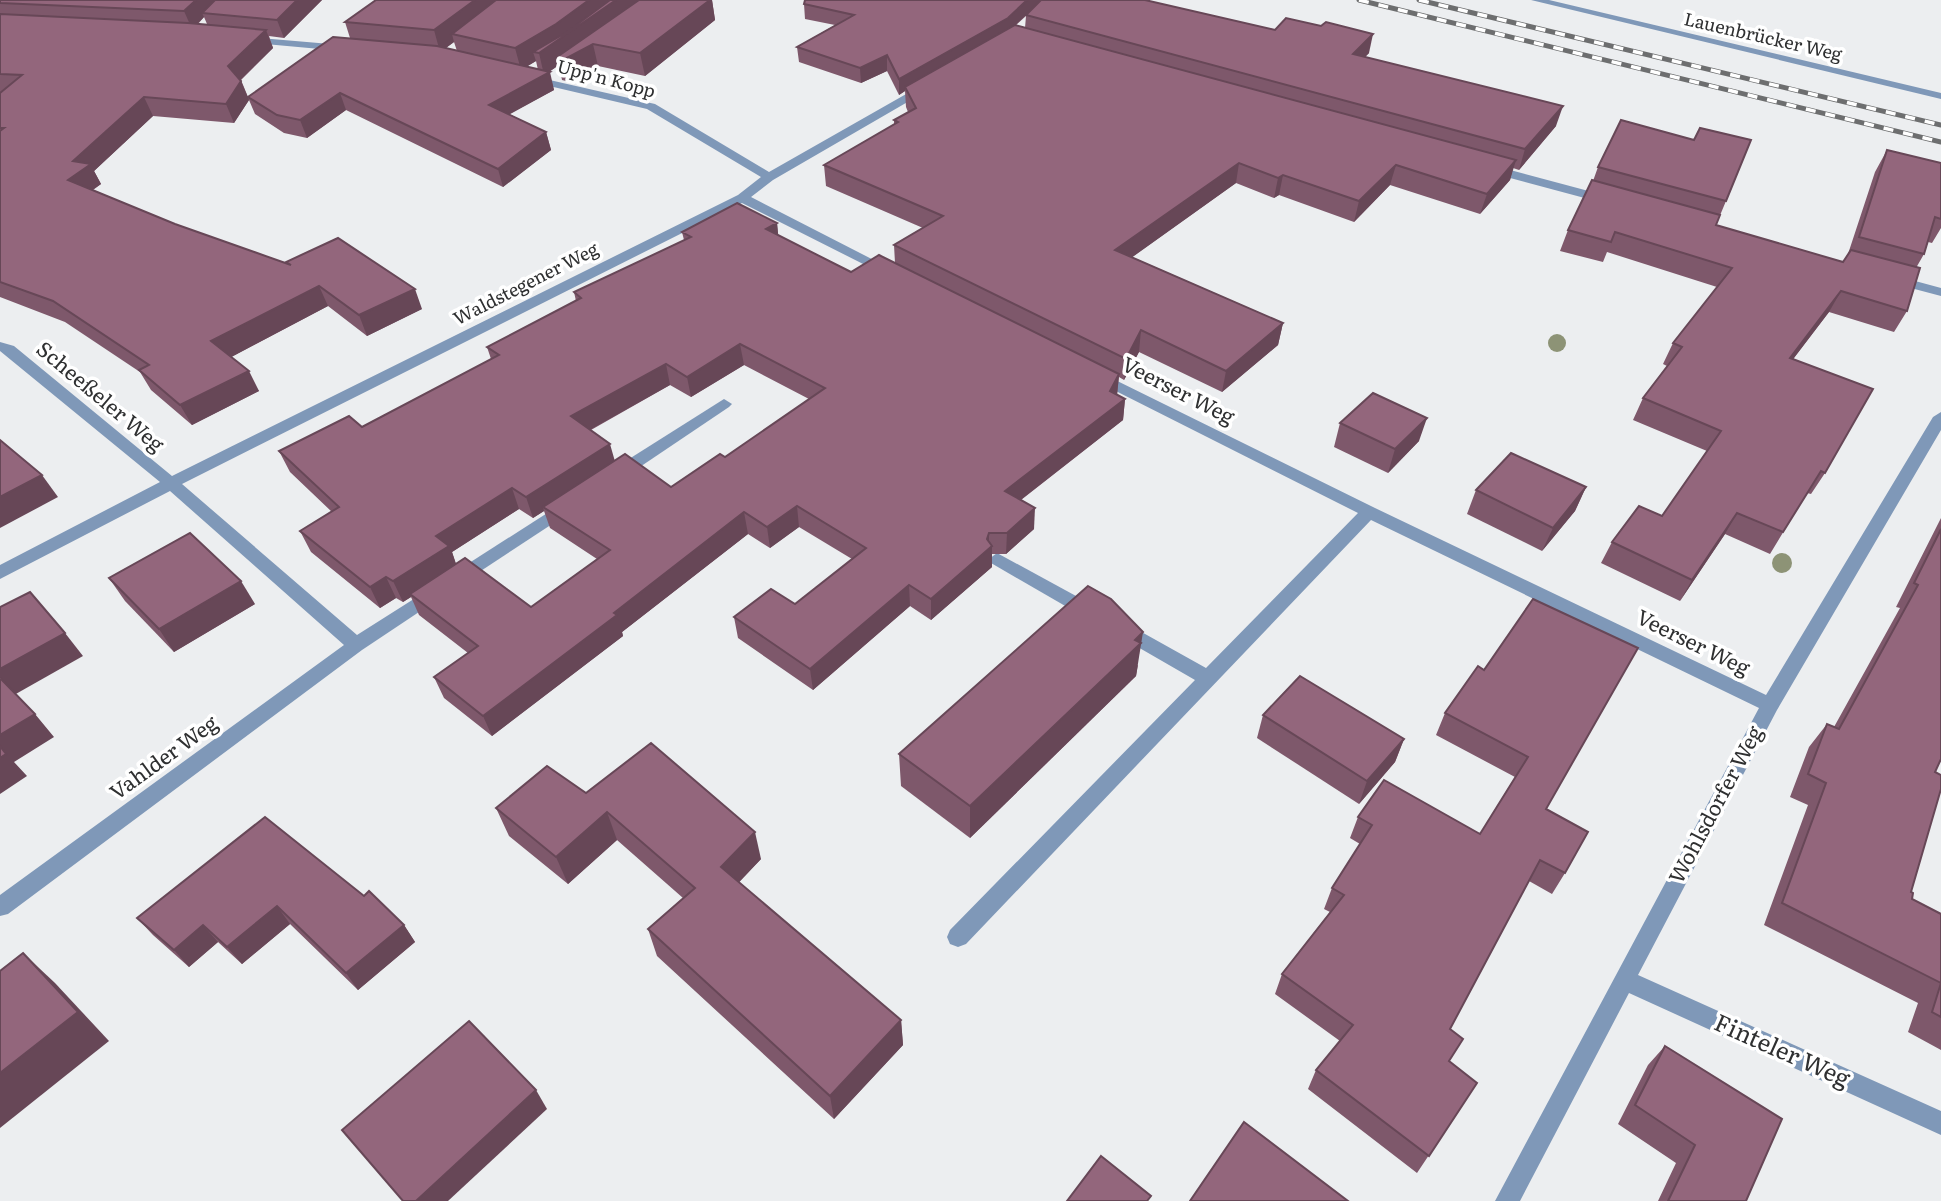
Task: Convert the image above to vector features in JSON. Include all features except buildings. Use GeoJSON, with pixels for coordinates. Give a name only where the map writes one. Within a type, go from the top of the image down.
{"type":"FeatureCollection","features":[{"type":"Feature","properties":{"kind":"street","name":"Lauenbrücker Weg"},"geometry":{"type":"LineString","coordinates":[[1536,0],[1939,92]]}},
{"type":"Feature","properties":{"kind":"street"},"geometry":{"type":"LineString","coordinates":[[237,38],[361,50]]}},
{"type":"Feature","properties":{"kind":"street","name":"Upp'n Kopp"},"geometry":{"type":"LineString","coordinates":[[534,70],[523,76],[552,79],[650,106],[769,177]]}},
{"type":"Feature","properties":{"kind":"street","name":"Waldstegener Weg"},"geometry":{"type":"LineString","coordinates":[[0,573],[171,483],[742,198],[769,177],[943,77]]}},
{"type":"Feature","properties":{"kind":"street"},"geometry":{"type":"LineString","coordinates":[[1470,163],[1618,203]]}},
{"type":"Feature","properties":{"kind":"street"},"geometry":{"type":"LineString","coordinates":[[742,198],[902,278]]}},
{"type":"Feature","properties":{"kind":"street"},"geometry":{"type":"LineString","coordinates":[[1874,274],[1941,292]]}},
{"type":"Feature","properties":{"kind":"street","name":"Scheeßeler Weg"},"geometry":{"type":"LineString","coordinates":[[0,346],[9,349],[171,483]]}},
{"type":"Feature","properties":{"kind":"street","name":"Veerser Weg"},"geometry":{"type":"LineString","coordinates":[[1086,370],[1369,512],[1770,705]]}},
{"type":"Feature","properties":{"kind":"street","name":"Vahlder Weg"},"geometry":{"type":"LineString","coordinates":[[0,907],[356,645],[724,404]]}},
{"type":"Feature","properties":{"kind":"street","name":"Wohlsdorfer Weg"},"geometry":{"type":"LineString","coordinates":[[1507,1201],[1770,705],[1941,417]]}},
{"type":"Feature","properties":{"kind":"street"},"geometry":{"type":"LineString","coordinates":[[171,483],[356,645]]}},
{"type":"Feature","properties":{"kind":"street"},"geometry":{"type":"LineString","coordinates":[[958,937],[1369,512]]}},
{"type":"Feature","properties":{"kind":"street"},"geometry":{"type":"LineString","coordinates":[[997,559],[1208,678]]}},
{"type":"Feature","properties":{"kind":"street","name":"Finteler Weg"},"geometry":{"type":"LineString","coordinates":[[1623,979],[1941,1123]]}},
{"type":"Feature","properties":{"kind":"railway"},"geometry":{"type":"LineString","coordinates":[[1359,0],[1941,142]]}},
{"type":"Feature","properties":{"kind":"railway"},"geometry":{"type":"LineString","coordinates":[[1419,0],[1941,125]]}}]}
